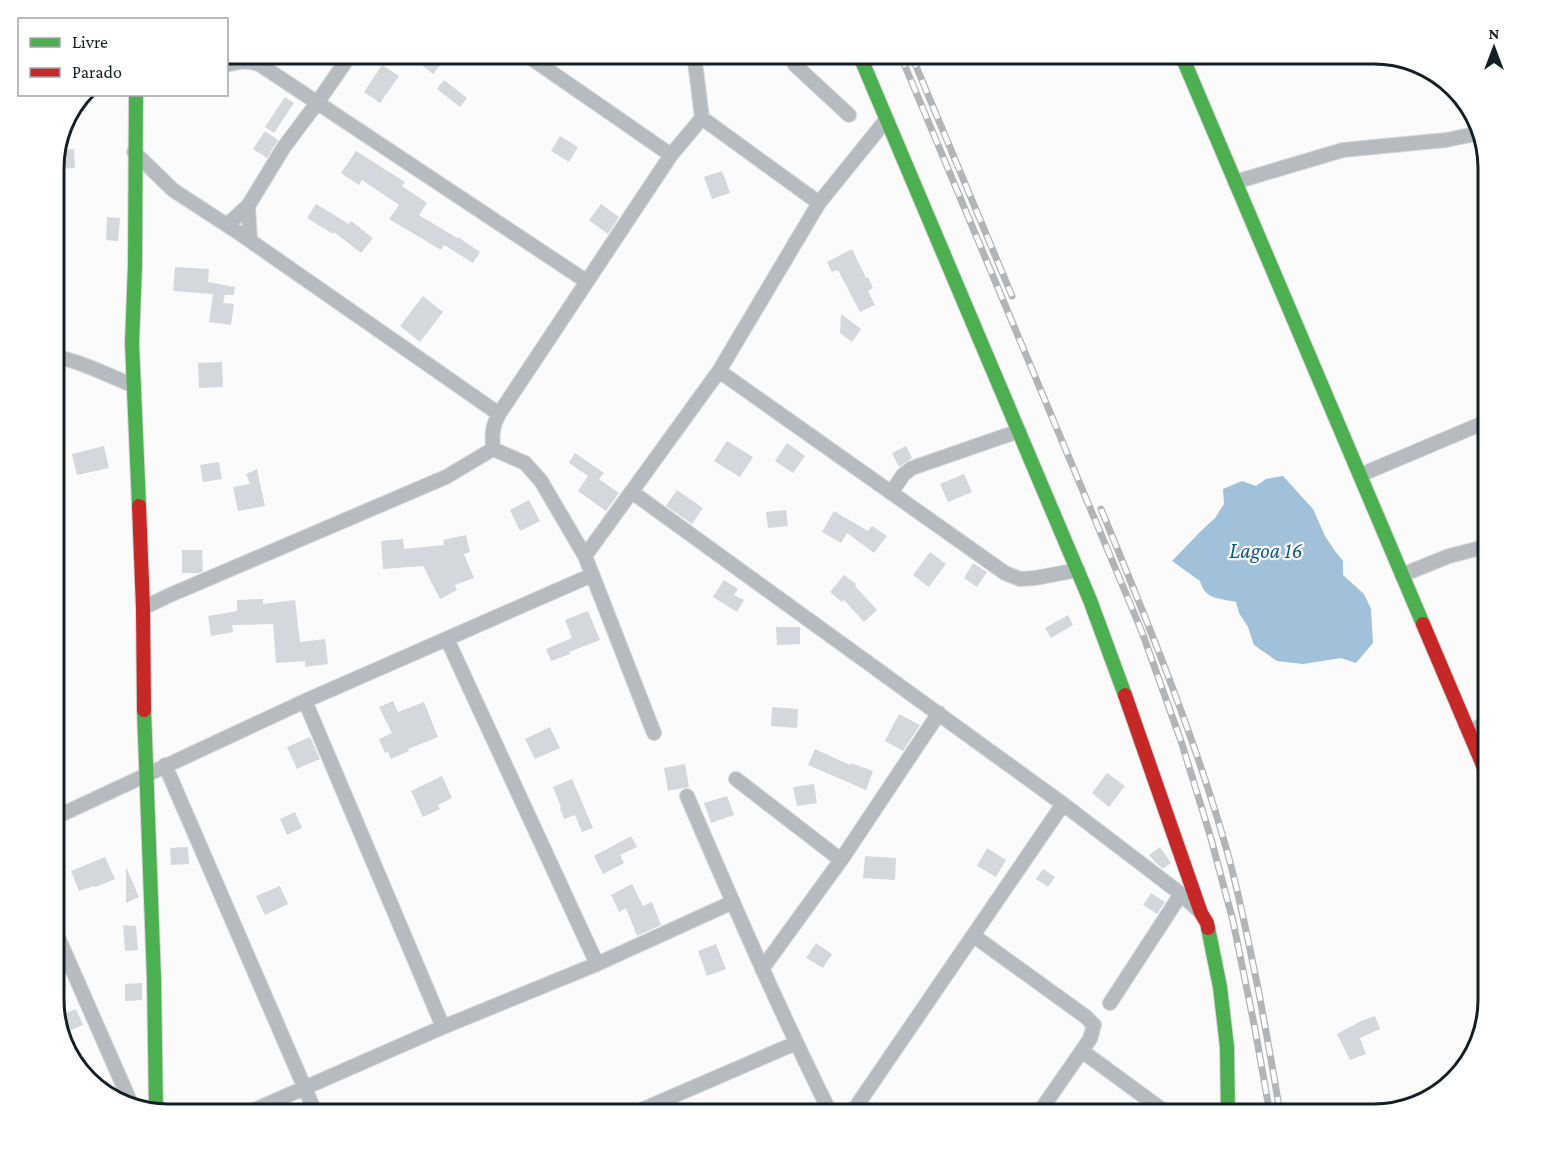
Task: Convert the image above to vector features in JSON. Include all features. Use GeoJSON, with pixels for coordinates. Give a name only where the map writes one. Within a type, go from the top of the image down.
{"type":"FeatureCollection","features":[{"type":"Feature","properties":{"kind":"street"},"geometry":{"type":"LineString","coordinates":[[260,64],[586,281]]}},
{"type":"Feature","properties":{"kind":"street"},"geometry":{"type":"LineString","coordinates":[[227,225],[248,206],[284,147],[344,64]]}},
{"type":"Feature","properties":{"kind":"street"},"geometry":{"type":"LineString","coordinates":[[539,64],[670,155]]}},
{"type":"Feature","properties":{"kind":"street"},"geometry":{"type":"LineString","coordinates":[[695,64],[702,118],[819,204]]}},
{"type":"Feature","properties":{"kind":"street"},"geometry":{"type":"LineString","coordinates":[[795,64],[849,114]]}},
{"type":"Feature","properties":{"kind":"street"},"geometry":{"type":"LineString","coordinates":[[863,64],[1078,570],[1207,923],[1220,987],[1227,1047],[1228,1104]]}},
{"type":"Feature","properties":{"kind":"street"},"geometry":{"type":"LineString","coordinates":[[1185,64],[1478,753]]}},
{"type":"Feature","properties":{"kind":"street"},"geometry":{"type":"LineString","coordinates":[[136,96],[132,343],[154,979],[156,1103]]}},
{"type":"Feature","properties":{"kind":"street"},"geometry":{"type":"LineString","coordinates":[[493,449],[492,432],[499,414],[670,155],[702,118]]}},
{"type":"Feature","properties":{"kind":"street"},"geometry":{"type":"LineString","coordinates":[[585,556],[719,371],[819,204],[886,120]]}},
{"type":"Feature","properties":{"kind":"street"},"geometry":{"type":"LineString","coordinates":[[1235,182],[1343,150],[1446,140],[1471,135]]}},
{"type":"Feature","properties":{"kind":"street"},"geometry":{"type":"LineString","coordinates":[[135,153],[173,190],[250,240],[499,414]]}},
{"type":"Feature","properties":{"kind":"street"},"geometry":{"type":"LineString","coordinates":[[248,206],[250,240]]}},
{"type":"Feature","properties":{"kind":"street"},"geometry":{"type":"LineString","coordinates":[[65,360],[134,386]]}},
{"type":"Feature","properties":{"kind":"street"},"geometry":{"type":"LineString","coordinates":[[719,371],[1005,573],[1020,579],[1078,570]]}},
{"type":"Feature","properties":{"kind":"street"},"geometry":{"type":"LineString","coordinates":[[1360,475],[1478,425]]}},
{"type":"Feature","properties":{"kind":"street"},"geometry":{"type":"LineString","coordinates":[[891,493],[903,475],[912,468],[1019,431]]}},
{"type":"Feature","properties":{"kind":"street"},"geometry":{"type":"LineString","coordinates":[[493,449],[525,463],[541,481],[585,556],[654,733]]}},
{"type":"Feature","properties":{"kind":"street"},"geometry":{"type":"LineString","coordinates":[[142,608],[446,477],[493,449]]}},
{"type":"Feature","properties":{"kind":"street"},"geometry":{"type":"LineString","coordinates":[[632,492],[1063,804],[1181,894],[1202,913]]}},
{"type":"Feature","properties":{"kind":"street"},"geometry":{"type":"LineString","coordinates":[[1402,575],[1449,556],[1478,549]]}},
{"type":"Feature","properties":{"kind":"street"},"geometry":{"type":"LineString","coordinates":[[65,813],[305,701],[592,575]]}},
{"type":"Feature","properties":{"kind":"street"},"geometry":{"type":"LineString","coordinates":[[141,583],[167,596]]}},
{"type":"Feature","properties":{"kind":"street"},"geometry":{"type":"LineString","coordinates":[[447,639],[597,964]]}},
{"type":"Feature","properties":{"kind":"street"},"geometry":{"type":"LineString","coordinates":[[305,701],[443,1027]]}},
{"type":"Feature","properties":{"kind":"street"},"geometry":{"type":"LineString","coordinates":[[762,969],[841,860],[939,713]]}},
{"type":"Feature","properties":{"kind":"street"},"geometry":{"type":"LineString","coordinates":[[1469,731],[1478,727]]}},
{"type":"Feature","properties":{"kind":"street"},"geometry":{"type":"LineString","coordinates":[[165,765],[312,1104]]}},
{"type":"Feature","properties":{"kind":"street"},"geometry":{"type":"LineString","coordinates":[[736,779],[841,860]]}},
{"type":"Feature","properties":{"kind":"street"},"geometry":{"type":"LineString","coordinates":[[687,796],[762,969],[826,1104]]}},
{"type":"Feature","properties":{"kind":"street"},"geometry":{"type":"LineString","coordinates":[[858,1104],[1063,804]]}},
{"type":"Feature","properties":{"kind":"street"},"geometry":{"type":"LineString","coordinates":[[1110,1003],[1181,894]]}},
{"type":"Feature","properties":{"kind":"street"},"geometry":{"type":"LineString","coordinates":[[267,1104],[443,1027],[597,964],[732,902]]}},
{"type":"Feature","properties":{"kind":"street"},"geometry":{"type":"LineString","coordinates":[[974,936],[1094,1025],[1090,1039],[1045,1104]]}},
{"type":"Feature","properties":{"kind":"street"},"geometry":{"type":"LineString","coordinates":[[65,953],[127,1095]]}},
{"type":"Feature","properties":{"kind":"street"},"geometry":{"type":"LineString","coordinates":[[655,1104],[796,1043]]}},
{"type":"Feature","properties":{"kind":"street"},"geometry":{"type":"LineString","coordinates":[[1082,1051],[1154,1104]]}},
{"type":"Feature","properties":{"kind":"water","name":"Lagoa 16"},"geometry":{"type":"Polygon","coordinates":[[[1283,476],[1313,509],[1325,536],[1343,561],[1343,575],[1364,594],[1371,609],[1373,643],[1356,663],[1341,658],[1303,664],[1277,661],[1254,645],[1236,602],[1209,595],[1200,581],[1172,561],[1215,518],[1224,504],[1223,489],[1242,481],[1256,486],[1266,479],[1283,476]]]}},
{"type":"Feature","properties":{"kind":"building"},"geometry":{"type":"Polygon","coordinates":[[[420,64],[441,64],[433,74],[420,64]]]}},
{"type":"Feature","properties":{"kind":"building"},"geometry":{"type":"Polygon","coordinates":[[[382,65],[399,76],[380,103],[364,92],[382,65]]]}},
{"type":"Feature","properties":{"kind":"building"},"geometry":{"type":"Polygon","coordinates":[[[444,80],[467,98],[460,107],[437,89],[444,80]]]}},
{"type":"Feature","properties":{"kind":"building"},"geometry":{"type":"Polygon","coordinates":[[[285,97],[294,103],[274,133],[265,127],[285,97]]]}},
{"type":"Feature","properties":{"kind":"building"},"geometry":{"type":"Polygon","coordinates":[[[265,131],[278,140],[267,158],[253,149],[265,131]]]}},
{"type":"Feature","properties":{"kind":"building"},"geometry":{"type":"Polygon","coordinates":[[[560,136],[578,147],[569,162],[551,151],[560,136]]]}},
{"type":"Feature","properties":{"kind":"building"},"geometry":{"type":"Polygon","coordinates":[[[67,149],[74,149],[75,168],[65,168],[67,149]]]}},
{"type":"Feature","properties":{"kind":"building"},"geometry":{"type":"Polygon","coordinates":[[[356,151],[405,182],[402,186],[427,203],[419,215],[480,252],[473,263],[444,245],[441,250],[389,219],[399,205],[362,180],[359,185],[341,173],[356,151]]]}},
{"type":"Feature","properties":{"kind":"building"},"geometry":{"type":"Polygon","coordinates":[[[722,171],[730,193],[712,199],[704,177],[722,171]]]}},
{"type":"Feature","properties":{"kind":"building"},"geometry":{"type":"Polygon","coordinates":[[[316,204],[349,224],[351,221],[373,238],[361,253],[334,232],[333,234],[307,218],[316,204]]]}},
{"type":"Feature","properties":{"kind":"building"},"geometry":{"type":"Polygon","coordinates":[[[601,204],[619,217],[608,234],[589,220],[601,204]]]}},
{"type":"Feature","properties":{"kind":"building"},"geometry":{"type":"Polygon","coordinates":[[[107,217],[120,218],[118,241],[106,240],[107,217]]]}},
{"type":"Feature","properties":{"kind":"building"},"geometry":{"type":"Polygon","coordinates":[[[852,249],[873,288],[868,291],[875,305],[860,312],[838,270],[832,272],[827,262],[852,249]]]}},
{"type":"Feature","properties":{"kind":"building"},"geometry":{"type":"Polygon","coordinates":[[[175,267],[209,269],[208,282],[235,287],[234,295],[225,295],[223,303],[234,304],[231,325],[209,322],[213,294],[173,291],[175,267]]]}},
{"type":"Feature","properties":{"kind":"building"},"geometry":{"type":"Polygon","coordinates":[[[423,296],[443,312],[420,342],[400,326],[423,296]]]}},
{"type":"Feature","properties":{"kind":"building"},"geometry":{"type":"Polygon","coordinates":[[[841,314],[861,329],[852,342],[840,333],[841,314]]]}},
{"type":"Feature","properties":{"kind":"building"},"geometry":{"type":"Polygon","coordinates":[[[222,362],[223,387],[199,388],[198,363],[222,362]]]}},
{"type":"Feature","properties":{"kind":"building"},"geometry":{"type":"Polygon","coordinates":[[[727,441],[753,457],[740,477],[714,461],[727,441]]]}},
{"type":"Feature","properties":{"kind":"building"},"geometry":{"type":"Polygon","coordinates":[[[787,443],[805,456],[793,473],[775,461],[787,443]]]}},
{"type":"Feature","properties":{"kind":"building"},"geometry":{"type":"Polygon","coordinates":[[[104,446],[109,468],[77,475],[72,454],[104,446]]]}},
{"type":"Feature","properties":{"kind":"building"},"geometry":{"type":"Polygon","coordinates":[[[906,446],[912,458],[899,467],[892,453],[906,446]]]}},
{"type":"Feature","properties":{"kind":"building"},"geometry":{"type":"Polygon","coordinates":[[[575,453],[604,473],[599,479],[619,493],[606,511],[578,491],[588,476],[569,463],[575,453]]]}},
{"type":"Feature","properties":{"kind":"building"},"geometry":{"type":"Polygon","coordinates":[[[219,462],[222,479],[203,482],[200,465],[219,462]]]}},
{"type":"Feature","properties":{"kind":"building"},"geometry":{"type":"Polygon","coordinates":[[[257,469],[265,506],[238,511],[233,487],[250,484],[246,474],[257,469]]]}},
{"type":"Feature","properties":{"kind":"building"},"geometry":{"type":"Polygon","coordinates":[[[964,474],[972,492],[948,502],[940,484],[964,474]]]}},
{"type":"Feature","properties":{"kind":"building"},"geometry":{"type":"Polygon","coordinates":[[[677,490],[703,508],[692,524],[666,506],[677,490]]]}},
{"type":"Feature","properties":{"kind":"building"},"geometry":{"type":"Polygon","coordinates":[[[529,500],[540,521],[520,531],[510,510],[529,500]]]}},
{"type":"Feature","properties":{"kind":"building"},"geometry":{"type":"Polygon","coordinates":[[[786,510],[788,526],[768,528],[766,512],[786,510]]]}},
{"type":"Feature","properties":{"kind":"building"},"geometry":{"type":"Polygon","coordinates":[[[834,511],[868,531],[872,526],[887,536],[874,553],[847,533],[841,543],[822,532],[834,511]]]}},
{"type":"Feature","properties":{"kind":"building"},"geometry":{"type":"Polygon","coordinates":[[[466,535],[470,552],[464,554],[474,578],[455,585],[457,590],[440,599],[423,566],[383,569],[381,541],[403,539],[404,549],[444,545],[443,540],[466,535]]]}},
{"type":"Feature","properties":{"kind":"building"},"geometry":{"type":"Polygon","coordinates":[[[182,550],[202,550],[203,571],[182,573],[182,550]]]}},
{"type":"Feature","properties":{"kind":"building"},"geometry":{"type":"Polygon","coordinates":[[[930,552],[946,564],[929,587],[913,575],[930,552]]]}},
{"type":"Feature","properties":{"kind":"building"},"geometry":{"type":"Polygon","coordinates":[[[973,563],[987,572],[977,587],[964,578],[973,563]]]}},
{"type":"Feature","properties":{"kind":"building"},"geometry":{"type":"Polygon","coordinates":[[[844,575],[856,584],[855,586],[877,610],[864,622],[844,600],[842,602],[830,592],[844,575]]]}},
{"type":"Feature","properties":{"kind":"building"},"geometry":{"type":"Polygon","coordinates":[[[724,580],[738,589],[734,595],[744,600],[737,612],[713,597],[724,580]]]}},
{"type":"Feature","properties":{"kind":"building"},"geometry":{"type":"Polygon","coordinates":[[[263,599],[263,604],[295,600],[300,642],[325,639],[328,664],[305,667],[305,661],[276,663],[273,624],[232,625],[233,632],[211,636],[208,616],[237,611],[237,600],[263,599]]]}},
{"type":"Feature","properties":{"kind":"building"},"geometry":{"type":"Polygon","coordinates":[[[588,611],[600,640],[551,661],[546,649],[572,638],[565,620],[588,611]]]}},
{"type":"Feature","properties":{"kind":"building"},"geometry":{"type":"Polygon","coordinates":[[[1068,615],[1073,625],[1051,638],[1045,628],[1068,615]]]}},
{"type":"Feature","properties":{"kind":"building"},"geometry":{"type":"Polygon","coordinates":[[[776,627],[800,627],[800,644],[777,645],[776,627]]]}},
{"type":"Feature","properties":{"kind":"building"},"geometry":{"type":"Polygon","coordinates":[[[393,701],[398,712],[424,702],[438,737],[408,749],[409,751],[391,759],[388,752],[385,753],[379,739],[392,733],[379,707],[393,701]]]}},
{"type":"Feature","properties":{"kind":"building"},"geometry":{"type":"Polygon","coordinates":[[[772,707],[798,709],[797,728],[771,726],[772,707]]]}},
{"type":"Feature","properties":{"kind":"building"},"geometry":{"type":"Polygon","coordinates":[[[899,714],[920,725],[903,751],[885,741],[899,714]]]}},
{"type":"Feature","properties":{"kind":"building"},"geometry":{"type":"Polygon","coordinates":[[[550,727],[560,748],[535,759],[525,739],[550,727]]]}},
{"type":"Feature","properties":{"kind":"building"},"geometry":{"type":"Polygon","coordinates":[[[310,737],[320,759],[297,769],[287,747],[310,737]]]}},
{"type":"Feature","properties":{"kind":"building"},"geometry":{"type":"Polygon","coordinates":[[[815,749],[850,765],[851,763],[873,771],[866,790],[808,765],[815,749]]]}},
{"type":"Feature","properties":{"kind":"building"},"geometry":{"type":"Polygon","coordinates":[[[685,764],[689,787],[668,791],[664,768],[685,764]]]}},
{"type":"Feature","properties":{"kind":"building"},"geometry":{"type":"Polygon","coordinates":[[[1107,773],[1125,786],[1109,807],[1092,793],[1107,773]]]}},
{"type":"Feature","properties":{"kind":"building"},"geometry":{"type":"Polygon","coordinates":[[[442,776],[452,798],[438,805],[440,809],[423,817],[411,791],[442,776]]]}},
{"type":"Feature","properties":{"kind":"building"},"geometry":{"type":"Polygon","coordinates":[[[572,779],[593,828],[582,832],[575,815],[564,819],[553,787],[572,779]]]}},
{"type":"Feature","properties":{"kind":"building"},"geometry":{"type":"Polygon","coordinates":[[[814,784],[817,803],[797,806],[793,787],[814,784]]]}},
{"type":"Feature","properties":{"kind":"building"},"geometry":{"type":"Polygon","coordinates":[[[727,796],[734,815],[711,823],[704,803],[727,796]]]}},
{"type":"Feature","properties":{"kind":"building"},"geometry":{"type":"Polygon","coordinates":[[[295,812],[302,828],[287,835],[280,819],[295,812]]]}},
{"type":"Feature","properties":{"kind":"building"},"geometry":{"type":"Polygon","coordinates":[[[631,836],[637,847],[620,855],[624,863],[603,874],[594,856],[631,836]]]}},
{"type":"Feature","properties":{"kind":"building"},"geometry":{"type":"Polygon","coordinates":[[[188,847],[189,864],[171,865],[170,848],[188,847]]]}},
{"type":"Feature","properties":{"kind":"building"},"geometry":{"type":"Polygon","coordinates":[[[1160,847],[1171,863],[1163,869],[1149,855],[1160,847]]]}},
{"type":"Feature","properties":{"kind":"building"},"geometry":{"type":"Polygon","coordinates":[[[987,848],[1006,860],[996,877],[977,866],[987,848]]]}},
{"type":"Feature","properties":{"kind":"building"},"geometry":{"type":"Polygon","coordinates":[[[865,856],[896,858],[895,880],[863,878],[865,856]]]}},
{"type":"Feature","properties":{"kind":"building"},"geometry":{"type":"Polygon","coordinates":[[[105,857],[115,879],[79,891],[71,871],[105,857]]]}},
{"type":"Feature","properties":{"kind":"building"},"geometry":{"type":"Polygon","coordinates":[[[126,867],[139,897],[126,903],[126,867]]]}},
{"type":"Feature","properties":{"kind":"building"},"geometry":{"type":"Polygon","coordinates":[[[1043,869],[1055,877],[1048,887],[1036,879],[1043,869]]]}},
{"type":"Feature","properties":{"kind":"building"},"geometry":{"type":"Polygon","coordinates":[[[632,884],[643,906],[652,902],[661,925],[637,936],[626,908],[619,912],[611,895],[632,884]]]}},
{"type":"Feature","properties":{"kind":"building"},"geometry":{"type":"Polygon","coordinates":[[[280,886],[288,904],[265,915],[256,896],[280,886]]]}},
{"type":"Feature","properties":{"kind":"building"},"geometry":{"type":"Polygon","coordinates":[[[1151,893],[1165,902],[1157,914],[1143,905],[1151,893]]]}},
{"type":"Feature","properties":{"kind":"building"},"geometry":{"type":"Polygon","coordinates":[[[123,925],[136,926],[138,950],[125,951],[123,925]]]}},
{"type":"Feature","properties":{"kind":"building"},"geometry":{"type":"Polygon","coordinates":[[[816,943],[832,954],[823,968],[806,958],[816,943]]]}},
{"type":"Feature","properties":{"kind":"building"},"geometry":{"type":"Polygon","coordinates":[[[716,944],[726,969],[707,976],[698,951],[716,944]]]}},
{"type":"Feature","properties":{"kind":"building"},"geometry":{"type":"Polygon","coordinates":[[[142,983],[142,1000],[125,1001],[125,984],[142,983]]]}},
{"type":"Feature","properties":{"kind":"building"},"geometry":{"type":"Polygon","coordinates":[[[76,1009],[83,1025],[70,1031],[66,1013],[76,1009]]]}},
{"type":"Feature","properties":{"kind":"building"},"geometry":{"type":"Polygon","coordinates":[[[1375,1016],[1380,1029],[1360,1038],[1366,1054],[1350,1060],[1337,1034],[1375,1016]]]}},
{"type":"Feature","properties":{"kind":"railway"},"geometry":{"type":"LineString","coordinates":[[904,64],[1142,632],[1182,744],[1233,921],[1268,1104]]}},
{"type":"Feature","properties":{"kind":"railway"},"geometry":{"type":"LineString","coordinates":[[915,64],[1012,296]]}},
{"type":"Feature","properties":{"kind":"railway"},"geometry":{"type":"LineString","coordinates":[[1101,509],[1185,721],[1214,807],[1240,903],[1278,1104]]}},
{"type":"Feature","properties":{"kind":"traffic: fast"},"geometry":{"type":"LineString","coordinates":[[863,64],[1090,600],[1125,695]]}},
{"type":"Feature","properties":{"kind":"traffic: fast"},"geometry":{"type":"LineString","coordinates":[[1185,64],[1423,624]]}},
{"type":"Feature","properties":{"kind":"traffic: fast"},"geometry":{"type":"LineString","coordinates":[[136,96],[132,343],[139,506]]}},
{"type":"Feature","properties":{"kind":"traffic: fast"},"geometry":{"type":"LineString","coordinates":[[144,710],[154,979],[156,1103]]}},
{"type":"Feature","properties":{"kind":"traffic: fast"},"geometry":{"type":"LineString","coordinates":[[1208,928],[1220,987],[1227,1047],[1228,1104]]}},
{"type":"Feature","properties":{"kind":"traffic: jam"},"geometry":{"type":"LineString","coordinates":[[139,506],[144,710]]}},
{"type":"Feature","properties":{"kind":"traffic: jam"},"geometry":{"type":"LineString","coordinates":[[1423,624],[1478,753]]}},
{"type":"Feature","properties":{"kind":"traffic: jam"},"geometry":{"type":"LineString","coordinates":[[1125,695],[1208,928]]}}]}
